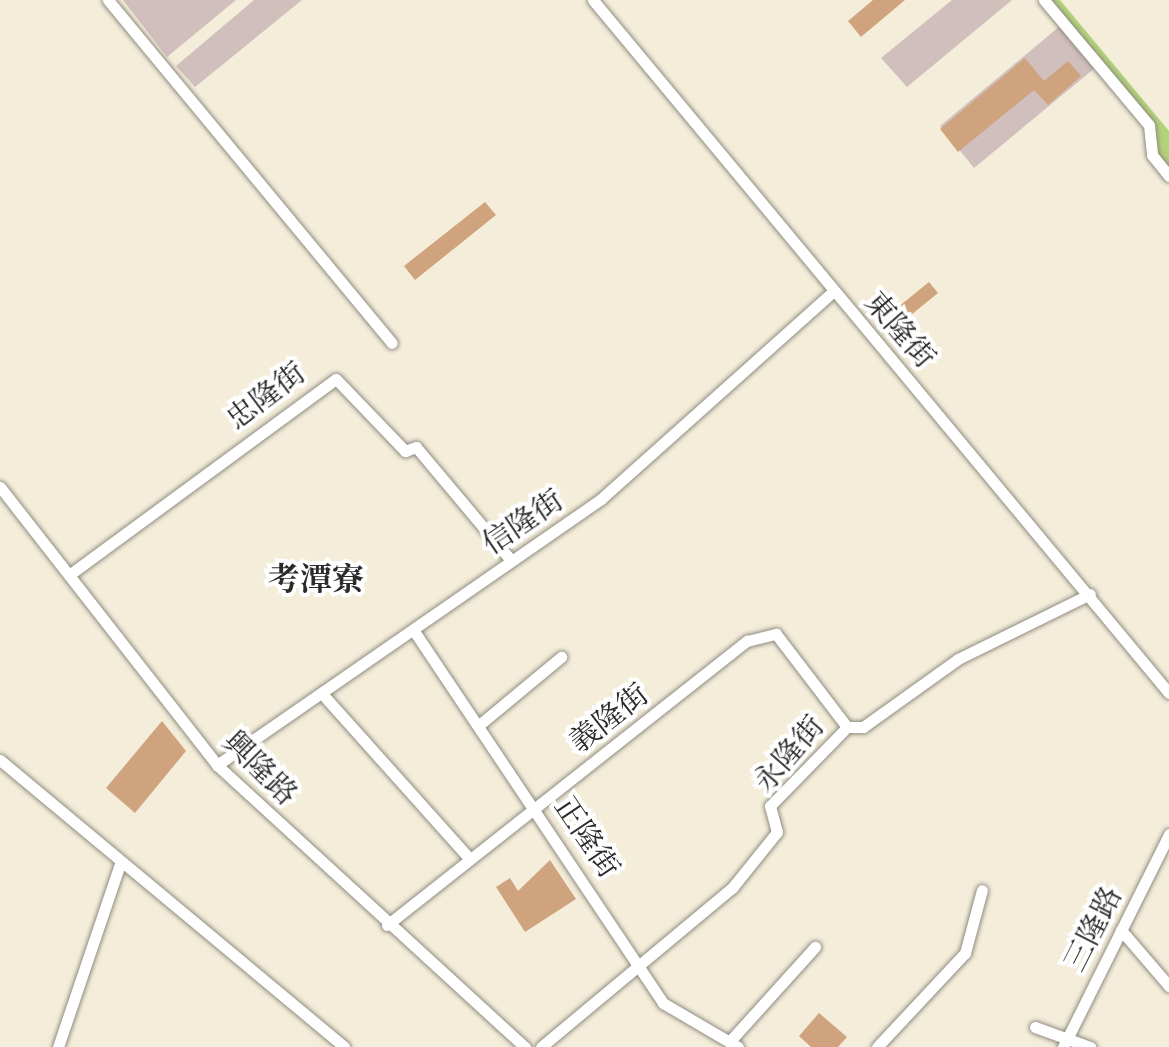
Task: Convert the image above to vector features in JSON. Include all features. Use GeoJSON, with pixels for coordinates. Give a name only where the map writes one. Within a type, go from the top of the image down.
{"type":"FeatureCollection","features":[{"type":"Feature","properties":{"kind":"street"},"geometry":{"type":"LineString","coordinates":[[108,0],[392,343]]}},
{"type":"Feature","properties":{"kind":"street","name":"東隆街"},"geometry":{"type":"LineString","coordinates":[[593,0],[1169,693]]}},
{"type":"Feature","properties":{"kind":"street"},"geometry":{"type":"LineString","coordinates":[[1044,0],[1149,125],[1152,155],[1169,176]]}},
{"type":"Feature","properties":{"kind":"street","name":"信隆街"},"geometry":{"type":"LineString","coordinates":[[218,764],[325,696],[510,559],[601,499],[834,291]]}},
{"type":"Feature","properties":{"kind":"street","name":"忠隆街"},"geometry":{"type":"LineString","coordinates":[[69,575],[336,379],[405,451],[416,447],[510,559]]}},
{"type":"Feature","properties":{"kind":"street","name":"興隆路"},"geometry":{"type":"LineString","coordinates":[[0,487],[218,764],[387,925],[525,1047]]}},
{"type":"Feature","properties":{"kind":"street","name":"永隆街"},"geometry":{"type":"LineString","coordinates":[[542,1047],[638,958],[738,880],[777,832],[770,806],[847,727],[863,727],[958,659],[1090,594]]}},
{"type":"Feature","properties":{"kind":"street","name":"正隆街"},"geometry":{"type":"LineString","coordinates":[[414,632],[537,807],[663,1002],[734,1044]]}},
{"type":"Feature","properties":{"kind":"street","name":"義隆街"},"geometry":{"type":"LineString","coordinates":[[387,925],[747,642],[771,633],[847,727]]}},
{"type":"Feature","properties":{"kind":"street"},"geometry":{"type":"LineString","coordinates":[[480,724],[561,656]]}},
{"type":"Feature","properties":{"kind":"street"},"geometry":{"type":"LineString","coordinates":[[325,696],[470,860]]}},
{"type":"Feature","properties":{"kind":"street"},"geometry":{"type":"LineString","coordinates":[[0,760],[344,1047]]}},
{"type":"Feature","properties":{"kind":"street","name":"三隆路"},"geometry":{"type":"LineString","coordinates":[[1066,1042],[1169,834]]}},
{"type":"Feature","properties":{"kind":"street"},"geometry":{"type":"LineString","coordinates":[[58,1047],[120,864]]}},
{"type":"Feature","properties":{"kind":"street"},"geometry":{"type":"LineString","coordinates":[[877,1047],[965,953],[982,890]]}},
{"type":"Feature","properties":{"kind":"street"},"geometry":{"type":"LineString","coordinates":[[1122,930],[1169,986]]}},
{"type":"Feature","properties":{"kind":"street"},"geometry":{"type":"LineString","coordinates":[[734,1044],[815,947]]}},
{"type":"Feature","properties":{"kind":"street"},"geometry":{"type":"LineString","coordinates":[[1036,1027],[1066,1042],[1090,1047]]}},
{"type":"Feature","properties":{"kind":"shaded area"},"geometry":{"type":"Polygon","coordinates":[[[123,0],[236,0],[167,57],[123,0]]]}},
{"type":"Feature","properties":{"kind":"shaded area"},"geometry":{"type":"Polygon","coordinates":[[[254,0],[302,0],[195,87],[176,66],[254,0]]]}},
{"type":"Feature","properties":{"kind":"shaded area"},"geometry":{"type":"Polygon","coordinates":[[[952,0],[1012,0],[907,87],[881,58],[952,0]]]}},
{"type":"Feature","properties":{"kind":"shaded area"},"geometry":{"type":"Polygon","coordinates":[[[1060,26],[1095,68],[974,168],[940,126],[1060,26]]]}},
{"type":"Feature","properties":{"kind":"green space"},"geometry":{"type":"Polygon","coordinates":[[[1044,0],[1060,0],[1169,131],[1169,176],[1152,155],[1149,125],[1044,0]]]}},
{"type":"Feature","properties":{"kind":"building"},"geometry":{"type":"Polygon","coordinates":[[[873,0],[905,0],[861,37],[848,21],[873,0]]]}},
{"type":"Feature","properties":{"kind":"building"},"geometry":{"type":"Polygon","coordinates":[[[1025,58],[1044,81],[1068,61],[1081,76],[1048,105],[1034,90],[958,152],[940,129],[1025,58]]]}},
{"type":"Feature","properties":{"kind":"building"},"geometry":{"type":"Polygon","coordinates":[[[485,202],[496,215],[415,280],[404,266],[485,202]]]}},
{"type":"Feature","properties":{"kind":"building"},"geometry":{"type":"Polygon","coordinates":[[[929,282],[938,293],[885,336],[876,325],[929,282]]]}},
{"type":"Feature","properties":{"kind":"building"},"geometry":{"type":"Polygon","coordinates":[[[162,721],[186,751],[135,813],[106,788],[162,721]]]}},
{"type":"Feature","properties":{"kind":"building"},"geometry":{"type":"Polygon","coordinates":[[[550,860],[576,899],[525,932],[496,887],[510,878],[518,891],[550,860]]]}},
{"type":"Feature","properties":{"kind":"building"},"geometry":{"type":"Polygon","coordinates":[[[819,1013],[847,1037],[838,1047],[811,1047],[799,1036],[819,1013]]]}},
{"type":"Feature","properties":{"kind":"district","name":"考潭寮"},"geometry":{"type":"Point","coordinates":[316,580]}}]}
